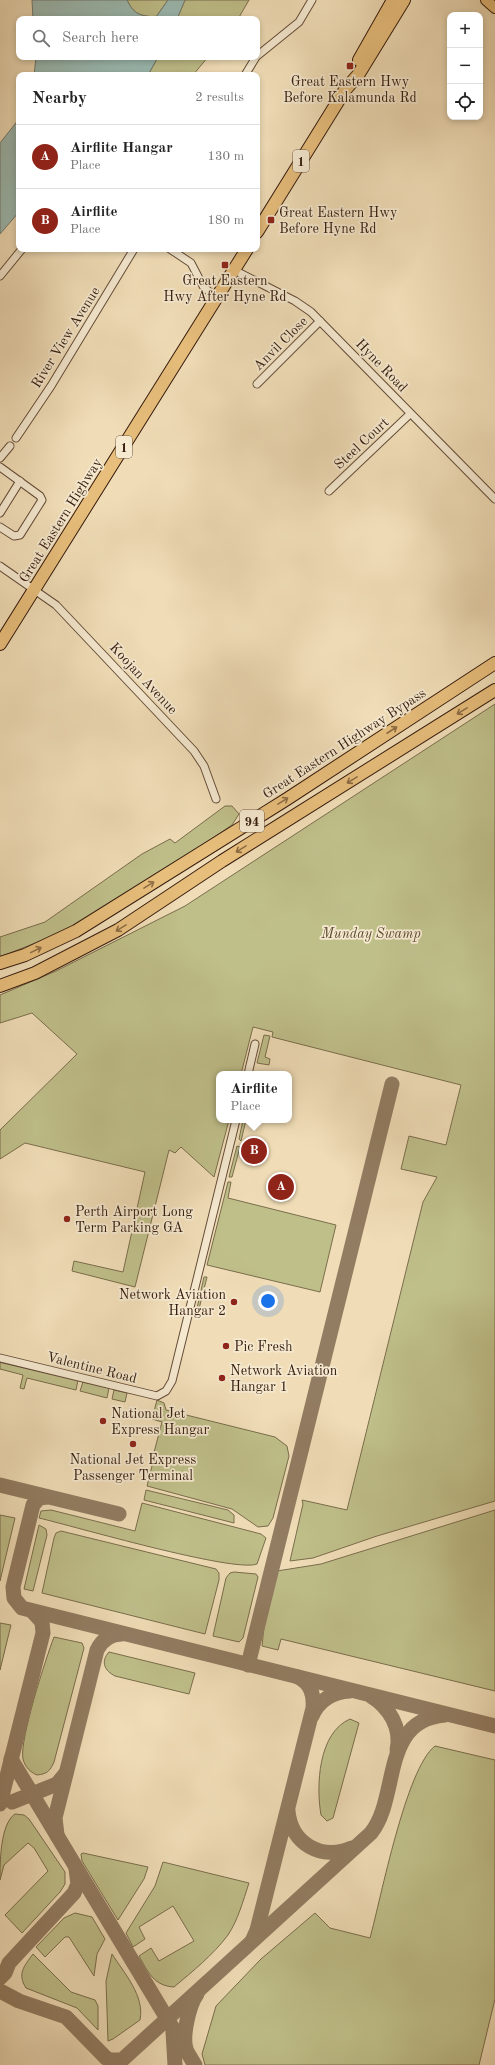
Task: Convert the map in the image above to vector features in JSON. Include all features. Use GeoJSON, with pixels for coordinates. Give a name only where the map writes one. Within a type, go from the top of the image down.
{"type":"FeatureCollection","features":[{"type":"Feature","properties":{"kind":"highway","name":"1"},"geometry":{"type":"LineString","coordinates":[[345,90],[353,70],[393,0]]}},
{"type":"Feature","properties":{"kind":"highway","name":"1"},"geometry":{"type":"LineString","coordinates":[[260,227],[345,90],[358,75],[404,0]]}},
{"type":"Feature","properties":{"kind":"highway","name":"Great Eastern Highway"},"geometry":{"type":"LineString","coordinates":[[0,644],[245,252]]}},
{"type":"Feature","properties":{"kind":"highway","name":"Great Eastern Highway Bypass"},"geometry":{"type":"LineString","coordinates":[[0,964],[25,955],[76,931],[287,799],[495,663]]}},
{"type":"Feature","properties":{"kind":"highway","name":"94"},"geometry":{"type":"LineString","coordinates":[[0,986],[35,973],[118,930],[222,860],[495,690]]}},
{"type":"Feature","properties":{"kind":"main road"},"geometry":{"type":"LineString","coordinates":[[486,0],[495,8]]}},
{"type":"Feature","properties":{"kind":"street"},"geometry":{"type":"LineString","coordinates":[[260,54],[299,22],[312,0]]}},
{"type":"Feature","properties":{"kind":"street"},"geometry":{"type":"LineString","coordinates":[[247,72],[255,60]]}},
{"type":"Feature","properties":{"kind":"street"},"geometry":{"type":"LineString","coordinates":[[0,276],[20,252]]}},
{"type":"Feature","properties":{"kind":"street","name":"River View Avenue"},"geometry":{"type":"LineString","coordinates":[[16,438],[51,386],[132,252]]}},
{"type":"Feature","properties":{"kind":"street"},"geometry":{"type":"LineString","coordinates":[[174,252],[191,263],[203,286],[216,298]]}},
{"type":"Feature","properties":{"kind":"street","name":"Hyne Road"},"geometry":{"type":"LineString","coordinates":[[234,270],[295,301],[311,312],[495,499]]}},
{"type":"Feature","properties":{"kind":"street","name":"Anvil Close"},"geometry":{"type":"LineString","coordinates":[[257,384],[320,321]]}},
{"type":"Feature","properties":{"kind":"street","name":"Steel Court"},"geometry":{"type":"LineString","coordinates":[[329,491],[410,414]]}},
{"type":"Feature","properties":{"kind":"street"},"geometry":{"type":"LineString","coordinates":[[0,458],[10,446]]}},
{"type":"Feature","properties":{"kind":"street"},"geometry":{"type":"LineString","coordinates":[[0,467],[40,496],[42,502],[20,535],[14,536],[0,527]]}},
{"type":"Feature","properties":{"kind":"street"},"geometry":{"type":"LineString","coordinates":[[0,513],[20,481]]}},
{"type":"Feature","properties":{"kind":"street","name":"Koojan Avenue"},"geometry":{"type":"LineString","coordinates":[[0,566],[50,599],[68,616],[194,751],[204,766],[216,799]]}},
{"type":"Feature","properties":{"kind":"street"},"geometry":{"type":"LineString","coordinates":[[249,1071],[255,1044]]}},
{"type":"Feature","properties":{"kind":"street","name":"Valentine Road"},"geometry":{"type":"LineString","coordinates":[[0,1358],[157,1396],[166,1391],[172,1381],[235,1123]]}},
{"type":"Feature","properties":{"kind":"green space"},"geometry":{"type":"Polygon","coordinates":[[[127,0],[168,0],[157,16],[138,14],[127,0]]]}},
{"type":"Feature","properties":{"kind":"green space"},"geometry":{"type":"Polygon","coordinates":[[[185,0],[249,0],[240,16],[178,16],[185,0]]]}},
{"type":"Feature","properties":{"kind":"green space"},"geometry":{"type":"Polygon","coordinates":[[[156,60],[206,60],[196,72],[150,72],[156,60]]]}},
{"type":"Feature","properties":{"kind":"green space","name":"Munday Swamp"},"geometry":{"type":"Polygon","coordinates":[[[495,704],[495,1501],[377,1536],[313,1558],[290,1561],[303,1504],[302,1500],[347,1510],[423,1202],[437,1177],[401,1169],[409,1136],[446,1145],[461,1085],[272,1037],[273,1032],[253,1027],[242,1071],[216,1071],[216,1123],[228,1123],[214,1177],[181,1147],[175,1153],[169,1150],[135,1287],[72,1271],[74,1261],[123,1272],[145,1172],[25,1143],[0,1159],[0,1130],[77,1054],[32,1013],[0,1023],[0,995],[56,971],[185,906],[495,704]]]}},
{"type":"Feature","properties":{"kind":"green space"},"geometry":{"type":"Polygon","coordinates":[[[225,806],[232,806],[239,814],[232,825],[116,903],[68,930],[0,957],[0,937],[45,922],[142,854],[170,839],[175,843],[225,806]]]}},
{"type":"Feature","properties":{"kind":"green space"},"geometry":{"type":"Polygon","coordinates":[[[264,1035],[270,1036],[265,1057],[270,1059],[269,1065],[257,1063],[264,1035]]]}},
{"type":"Feature","properties":{"kind":"green space"},"geometry":{"type":"Polygon","coordinates":[[[242,1123],[245,1123],[241,1141],[239,1139],[242,1123]]]}},
{"type":"Feature","properties":{"kind":"green space"},"geometry":{"type":"Polygon","coordinates":[[[237,1146],[240,1147],[232,1177],[229,1177],[237,1146]]]}},
{"type":"Feature","properties":{"kind":"green space"},"geometry":{"type":"Polygon","coordinates":[[[228,1182],[231,1182],[228,1198],[336,1225],[320,1292],[207,1265],[228,1182]]]}},
{"type":"Feature","properties":{"kind":"green space"},"geometry":{"type":"Polygon","coordinates":[[[204,1277],[207,1277],[197,1317],[195,1317],[204,1277]]]}},
{"type":"Feature","properties":{"kind":"green space"},"geometry":{"type":"Polygon","coordinates":[[[0,1362],[78,1380],[76,1390],[27,1378],[24,1389],[20,1388],[23,1375],[0,1369],[0,1362]]]}},
{"type":"Feature","properties":{"kind":"green space"},"geometry":{"type":"Polygon","coordinates":[[[83,1382],[109,1388],[107,1398],[80,1391],[83,1382]]]}},
{"type":"Feature","properties":{"kind":"green space"},"geometry":{"type":"Polygon","coordinates":[[[114,1390],[127,1393],[125,1402],[112,1399],[114,1390]]]}},
{"type":"Feature","properties":{"kind":"green space"},"geometry":{"type":"Polygon","coordinates":[[[157,1400],[164,1403],[166,1410],[275,1437],[287,1446],[289,1456],[273,1518],[268,1526],[258,1527],[232,1509],[147,1486],[153,1462],[166,1464],[152,1460],[162,1422],[152,1419],[157,1400]]]}},
{"type":"Feature","properties":{"kind":"green space"},"geometry":{"type":"Polygon","coordinates":[[[146,1490],[228,1510],[234,1515],[234,1523],[144,1500],[146,1490]]]}},
{"type":"Feature","properties":{"kind":"green space"},"geometry":{"type":"Polygon","coordinates":[[[142,1503],[261,1534],[266,1538],[257,1564],[242,1565],[187,1556],[39,1518],[41,1511],[51,1510],[135,1531],[142,1503]]]}},
{"type":"Feature","properties":{"kind":"green space"},"geometry":{"type":"Polygon","coordinates":[[[495,1510],[495,1691],[281,1639],[278,1650],[262,1646],[264,1627],[277,1571],[321,1564],[495,1510]]]}},
{"type":"Feature","properties":{"kind":"green space"},"geometry":{"type":"Polygon","coordinates":[[[0,1515],[15,1518],[0,1581],[0,1515]]]}},
{"type":"Feature","properties":{"kind":"green space"},"geometry":{"type":"Polygon","coordinates":[[[39,1525],[46,1529],[47,1535],[33,1591],[24,1589],[39,1525]]]}},
{"type":"Feature","properties":{"kind":"green space"},"geometry":{"type":"Polygon","coordinates":[[[61,1531],[216,1569],[219,1573],[219,1580],[205,1634],[42,1593],[54,1538],[56,1533],[61,1531]]]}},
{"type":"Feature","properties":{"kind":"green space"},"geometry":{"type":"Polygon","coordinates":[[[230,1573],[256,1574],[258,1577],[243,1638],[239,1642],[213,1636],[226,1578],[230,1573]]]}},
{"type":"Feature","properties":{"kind":"green space"},"geometry":{"type":"Polygon","coordinates":[[[0,1623],[11,1625],[0,1670],[0,1623]]]}},
{"type":"Feature","properties":{"kind":"green space"},"geometry":{"type":"Polygon","coordinates":[[[54,1637],[82,1643],[84,1648],[54,1762],[48,1772],[37,1775],[26,1767],[23,1759],[23,1749],[34,1699],[54,1637]]]}},
{"type":"Feature","properties":{"kind":"green space"},"geometry":{"type":"Polygon","coordinates":[[[109,1652],[195,1673],[189,1694],[115,1676],[106,1669],[104,1663],[109,1652]]]}},
{"type":"Feature","properties":{"kind":"green space"},"geometry":{"type":"Polygon","coordinates":[[[350,1719],[359,1723],[333,1818],[327,1821],[321,1815],[319,1803],[322,1761],[325,1748],[331,1736],[339,1726],[350,1719]]]}},
{"type":"Feature","properties":{"kind":"green space"},"geometry":{"type":"Polygon","coordinates":[[[435,1746],[495,1760],[495,1999],[479,2065],[205,2065],[202,2054],[216,2006],[261,1959],[315,1913],[330,1928],[370,1938],[388,1865],[405,1806],[414,1780],[424,1759],[435,1746]]]}},
{"type":"Feature","properties":{"kind":"green space"},"geometry":{"type":"Polygon","coordinates":[[[15,1814],[24,1815],[29,1819],[65,1872],[65,1884],[60,1892],[22,1933],[5,1915],[48,1871],[34,1848],[28,1843],[4,1865],[0,1880],[2,1844],[6,1826],[15,1814]]]}},
{"type":"Feature","properties":{"kind":"green space"},"geometry":{"type":"Polygon","coordinates":[[[83,1853],[148,1867],[144,1879],[118,1920],[82,1861],[81,1854],[83,1853]]]}},
{"type":"Feature","properties":{"kind":"green space"},"geometry":{"type":"Polygon","coordinates":[[[163,1862],[249,1883],[237,1917],[228,1935],[209,1956],[174,1987],[161,1984],[152,1977],[139,1956],[151,1948],[159,1961],[194,1941],[173,1906],[139,1927],[145,1939],[133,1947],[126,1933],[155,1886],[163,1862]]]}},
{"type":"Feature","properties":{"kind":"green space"},"geometry":{"type":"Polygon","coordinates":[[[75,1913],[92,1917],[105,1939],[97,1954],[94,1976],[69,1937],[65,1937],[45,1957],[36,1947],[64,1918],[75,1913]]]}},
{"type":"Feature","properties":{"kind":"green space"},"geometry":{"type":"Polygon","coordinates":[[[33,1954],[71,1992],[95,2000],[98,2006],[98,2030],[77,2008],[26,1988],[23,1983],[22,1974],[24,1966],[33,1954]]]}},
{"type":"Feature","properties":{"kind":"green space"},"geometry":{"type":"Polygon","coordinates":[[[112,1954],[137,1994],[141,2011],[140,2020],[108,2041],[106,1981],[112,1954]]]}},
{"type":"Feature","properties":{"kind":"water"},"geometry":{"type":"Polygon","coordinates":[[[32,0],[127,0],[135,12],[146,16],[33,16],[32,0]]]}},
{"type":"Feature","properties":{"kind":"water"},"geometry":{"type":"Polygon","coordinates":[[[168,0],[185,0],[178,16],[157,16],[168,0]]]}},
{"type":"Feature","properties":{"kind":"water"},"geometry":{"type":"Polygon","coordinates":[[[36,60],[156,60],[150,72],[34,72],[36,60]]]}},
{"type":"Feature","properties":{"kind":"water"},"geometry":{"type":"Polygon","coordinates":[[[16,123],[16,215],[0,234],[0,143],[16,123]]]}},
{"type":"Feature","properties":{"kind":"taxiway"},"geometry":{"type":"LineString","coordinates":[[248,1665],[392,1084]]}},
{"type":"Feature","properties":{"kind":"taxiway"},"geometry":{"type":"LineString","coordinates":[[0,1485],[119,1514]]}},
{"type":"Feature","properties":{"kind":"taxiway"},"geometry":{"type":"LineString","coordinates":[[47,1497],[39,1498],[33,1505],[13,1587],[14,1598],[22,1608],[495,1726]]}},
{"type":"Feature","properties":{"kind":"taxiway"},"geometry":{"type":"LineString","coordinates":[[0,1804],[43,1633],[42,1622],[32,1611]]}},
{"type":"Feature","properties":{"kind":"taxiway"},"geometry":{"type":"LineString","coordinates":[[57,1835],[55,1818],[97,1650],[101,1643],[107,1638],[122,1634]]}},
{"type":"Feature","properties":{"kind":"taxiway"},"geometry":{"type":"LineString","coordinates":[[253,1939],[257,1930],[313,1708],[311,1690],[309,1686],[298,1677]]}},
{"type":"Feature","properties":{"kind":"taxiway"},"geometry":{"type":"LineString","coordinates":[[312,1716],[318,1705],[327,1698],[338,1693],[350,1691]]}},
{"type":"Feature","properties":{"kind":"taxiway"},"geometry":{"type":"LineString","coordinates":[[371,1696],[383,1706],[393,1719],[398,1734],[397,1750]]}},
{"type":"Feature","properties":{"kind":"taxiway"},"geometry":{"type":"LineString","coordinates":[[110,2060],[122,2060],[371,1833],[380,1818],[386,1800],[394,1762],[401,1745],[410,1730],[424,1720],[445,1715]]}},
{"type":"Feature","properties":{"kind":"taxiway"},"geometry":{"type":"LineString","coordinates":[[11,1759],[195,2065]]}},
{"type":"Feature","properties":{"kind":"taxiway"},"geometry":{"type":"LineString","coordinates":[[12,1802],[57,1784],[66,1773]]}},
{"type":"Feature","properties":{"kind":"taxiway"},"geometry":{"type":"LineString","coordinates":[[288,1811],[290,1823],[295,1833],[310,1847],[319,1851],[330,1852],[352,1848]]}},
{"type":"Feature","properties":{"kind":"taxiway"},"geometry":{"type":"LineString","coordinates":[[0,1978],[5,1973],[9,1963],[74,1893],[78,1884],[76,1869]]}},
{"type":"Feature","properties":{"kind":"taxiway"},"geometry":{"type":"LineString","coordinates":[[0,1991],[19,2001],[66,2017],[106,2058],[118,2065]]}},
{"type":"Feature","properties":{"kind":"taxiway"},"geometry":{"type":"LineString","coordinates":[[186,2049],[185,2036],[187,2021],[191,2005],[197,1994]]}},
{"type":"Feature","properties":{"kind":"taxiway"},"geometry":{"type":"LineString","coordinates":[[173,2032],[175,2065]]}},
{"type":"Feature","properties":{"kind":"place","name":"Great Eastern Hwy Before Kalamunda Rd"},"geometry":{"type":"Point","coordinates":[350,66]}},
{"type":"Feature","properties":{"kind":"place","name":"Great Eastern Hwy Before Hyne Rd"},"geometry":{"type":"Point","coordinates":[271,220]}},
{"type":"Feature","properties":{"kind":"place","name":"Great Eastern Hwy After Hyne Rd"},"geometry":{"type":"Point","coordinates":[225,265]}},
{"type":"Feature","properties":{"kind":"place","name":"Airflite"},"geometry":{"type":"Point","coordinates":[254,1151]}},
{"type":"Feature","properties":{"kind":"place","name":"Airflite Hangar"},"geometry":{"type":"Point","coordinates":[281,1187]}},
{"type":"Feature","properties":{"kind":"place","name":"Perth Airport Long Term Parking GA"},"geometry":{"type":"Point","coordinates":[67,1219]}},
{"type":"Feature","properties":{"kind":"place","name":"Network Aviation Hangar 2"},"geometry":{"type":"Point","coordinates":[234,1302]}},
{"type":"Feature","properties":{"kind":"place","name":"Pic Fresh"},"geometry":{"type":"Point","coordinates":[226,1346]}},
{"type":"Feature","properties":{"kind":"place","name":"Network Aviation Hangar 1"},"geometry":{"type":"Point","coordinates":[222,1378]}},
{"type":"Feature","properties":{"kind":"place","name":"National Jet Express Hangar"},"geometry":{"type":"Point","coordinates":[103,1421]}},
{"type":"Feature","properties":{"kind":"place","name":"National Jet Express Passenger Terminal"},"geometry":{"type":"Point","coordinates":[133,1444]}}]}
